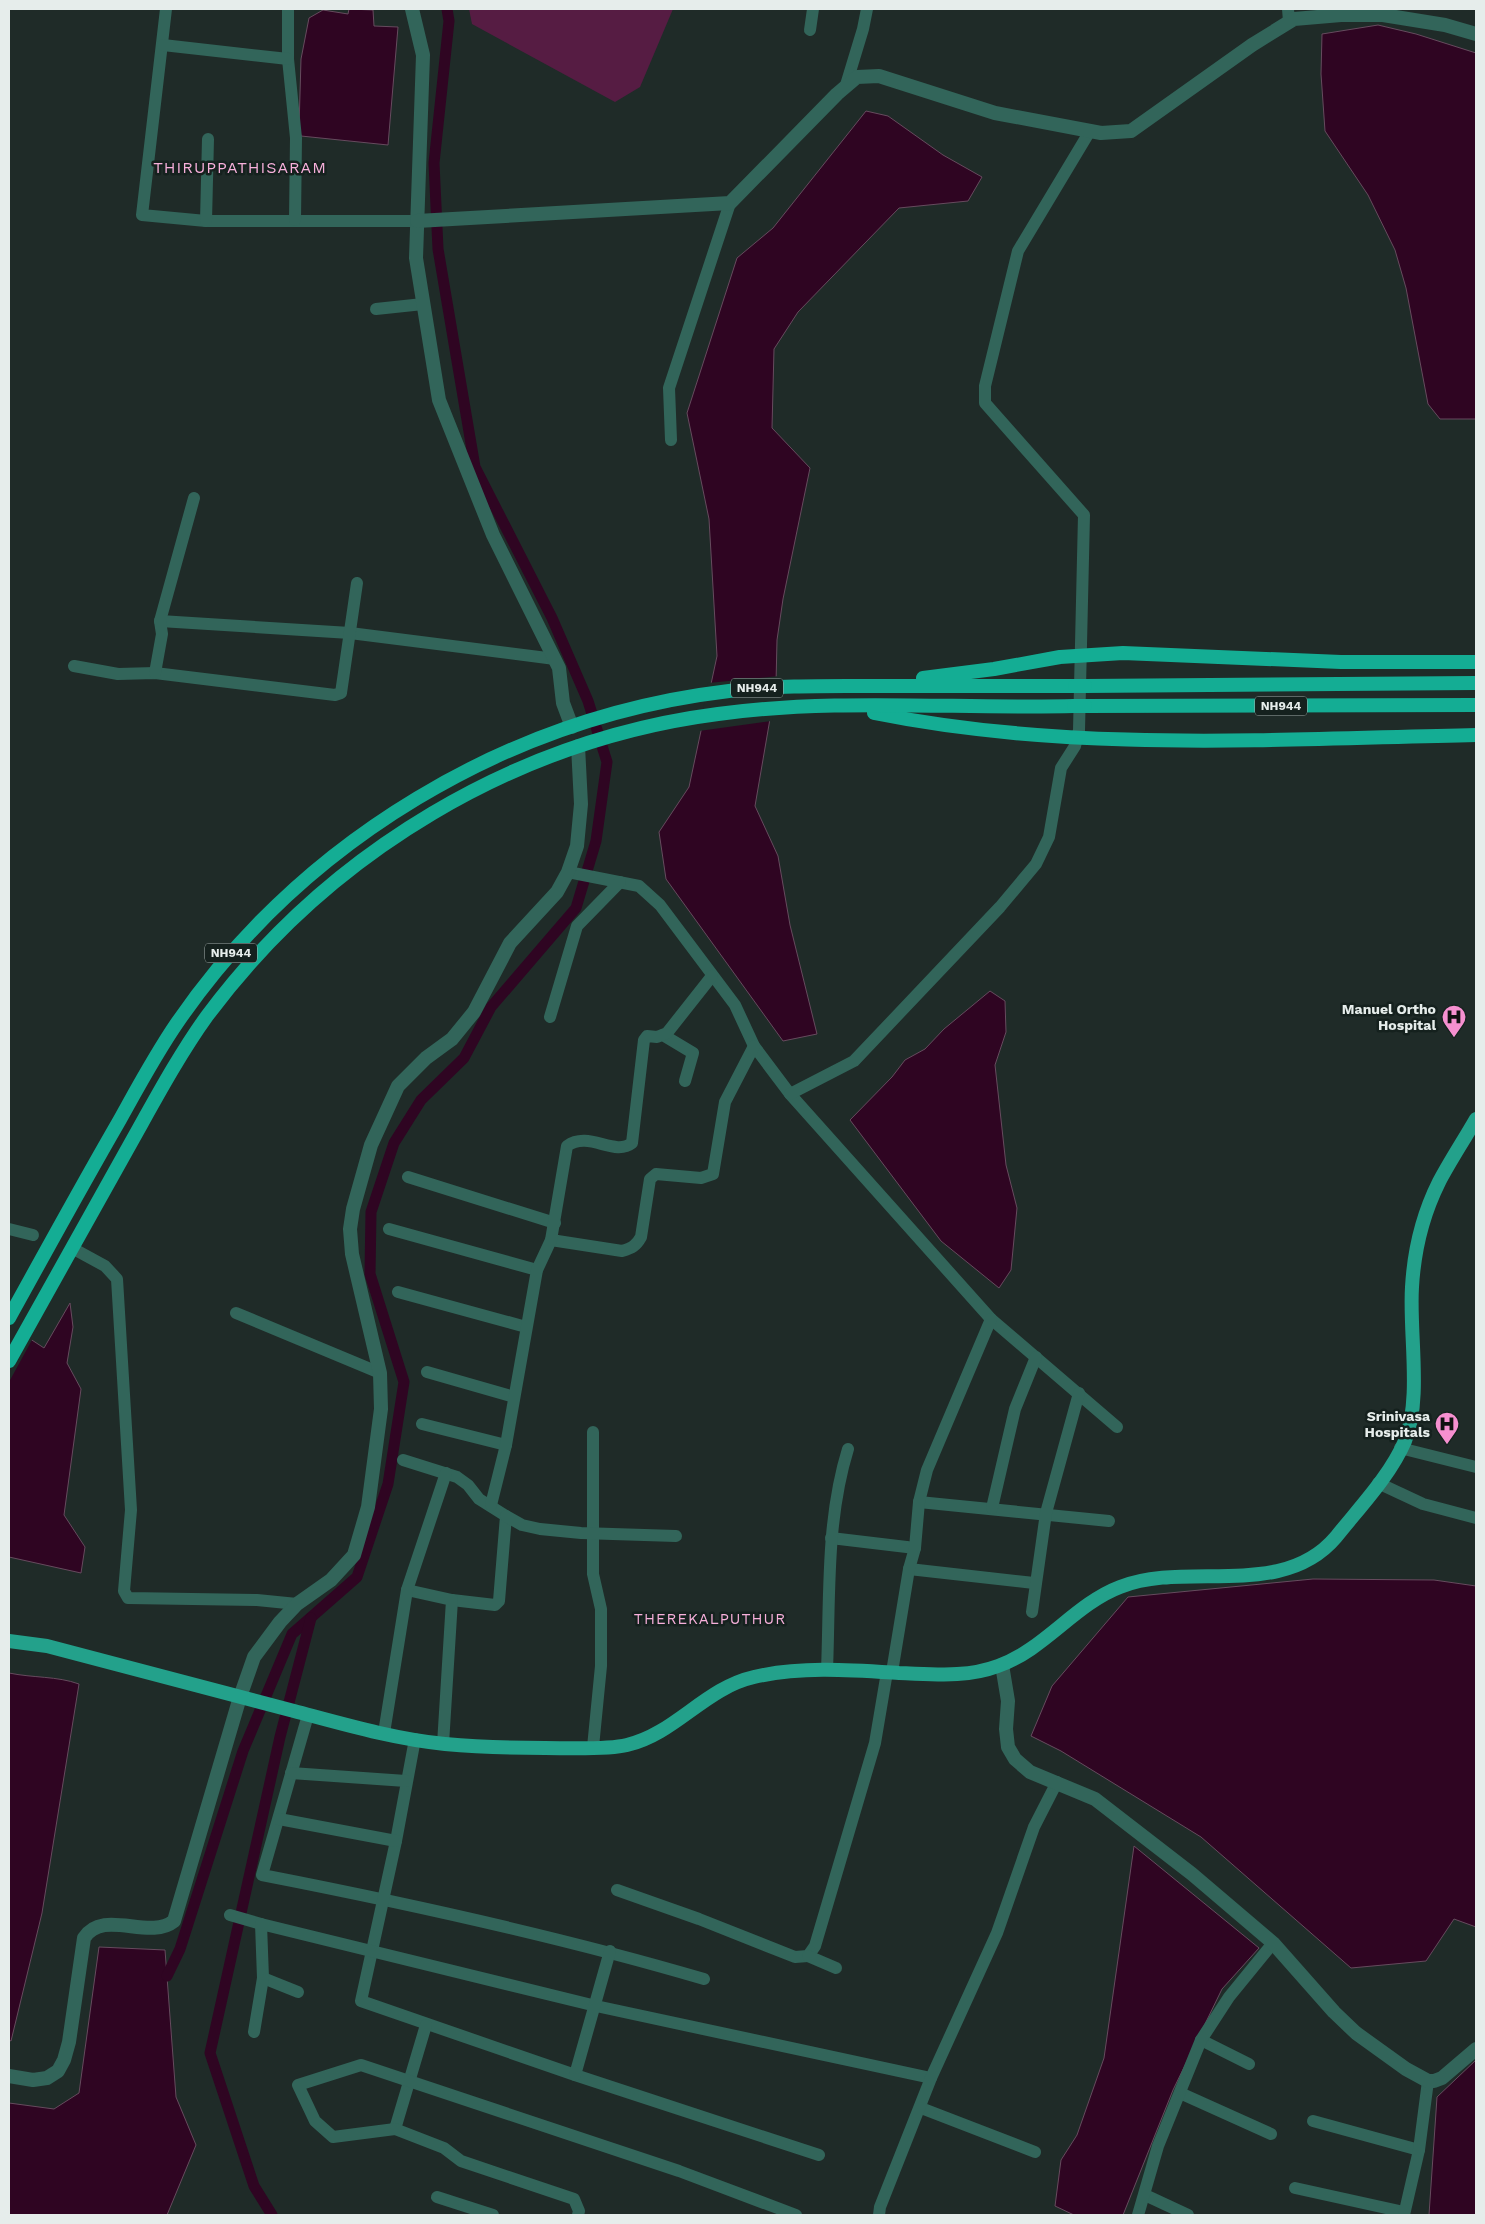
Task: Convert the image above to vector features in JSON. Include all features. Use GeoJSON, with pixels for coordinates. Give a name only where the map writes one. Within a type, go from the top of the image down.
{"type":"FeatureCollection","features":[{"type":"Feature","properties":{"kind":"highway"},"geometry":{"type":"LineString","coordinates":[[860,686],[994,669],[1080,655],[1123,653],[1350,662],[1476,662]]}},
{"type":"Feature","properties":{"kind":"highway","name":"NH944"},"geometry":{"type":"LineString","coordinates":[[10,1316],[162,1045],[207,982],[254,928],[337,852],[395,811],[474,767],[540,738],[605,716],[696,696],[754,688],[818,686],[1476,683]]}},
{"type":"Feature","properties":{"kind":"highway","name":"NH944"},"geometry":{"type":"LineString","coordinates":[[9,1361],[166,1081],[197,1031],[238,978],[286,926],[345,872],[418,821],[487,783],[610,736],[698,716],[775,708],[1476,705]]}},
{"type":"Feature","properties":{"kind":"highway"},"geometry":{"type":"LineString","coordinates":[[844,707],[918,722],[1006,732],[1078,737],[1231,740],[1476,735]]}},
{"type":"Feature","properties":{"kind":"main road"},"geometry":{"type":"LineString","coordinates":[[9,1641],[47,1646],[245,1699],[384,1733],[443,1744],[507,1748],[625,1746],[657,1734],[708,1696],[751,1677],[827,1670],[952,1675],[978,1672],[1002,1665],[1028,1650],[1099,1598],[1118,1587],[1144,1580],[1263,1574],[1306,1562],[1331,1543],[1378,1483],[1405,1440],[1412,1408],[1412,1290],[1416,1250],[1438,1185],[1476,1119]]}},
{"type":"Feature","properties":{"kind":"street"},"geometry":{"type":"LineString","coordinates":[[166,9],[142,215],[206,221],[422,221],[730,203]]}},
{"type":"Feature","properties":{"kind":"street"},"geometry":{"type":"LineString","coordinates":[[288,9],[288,60],[296,138],[295,220]]}},
{"type":"Feature","properties":{"kind":"street"},"geometry":{"type":"LineString","coordinates":[[412,9],[423,55],[422,221],[416,258],[439,400],[493,535],[555,659],[560,676],[563,703],[577,725]]}},
{"type":"Feature","properties":{"kind":"street"},"geometry":{"type":"LineString","coordinates":[[810,30],[812,9]]}},
{"type":"Feature","properties":{"kind":"street"},"geometry":{"type":"LineString","coordinates":[[846,85],[867,9]]}},
{"type":"Feature","properties":{"kind":"street"},"geometry":{"type":"LineString","coordinates":[[671,440],[669,388],[730,203],[846,85],[857,77],[880,76],[995,113],[1090,131],[1116,133],[1131,131],[1289,15],[1383,15],[1445,25],[1476,34]]}},
{"type":"Feature","properties":{"kind":"street"},"geometry":{"type":"LineString","coordinates":[[163,45],[288,60]]}},
{"type":"Feature","properties":{"kind":"street"},"geometry":{"type":"LineString","coordinates":[[790,1094],[854,1061],[1000,907],[1036,864],[1049,837],[1061,768],[1078,737],[1084,515],[984,403],[985,386],[1018,252],[1090,131]]}},
{"type":"Feature","properties":{"kind":"street"},"geometry":{"type":"LineString","coordinates":[[206,221],[208,139]]}},
{"type":"Feature","properties":{"kind":"street"},"geometry":{"type":"LineString","coordinates":[[376,309],[423,304]]}},
{"type":"Feature","properties":{"kind":"street"},"geometry":{"type":"LineString","coordinates":[[155,673],[162,634],[160,621],[194,498]]}},
{"type":"Feature","properties":{"kind":"street"},"geometry":{"type":"LineString","coordinates":[[74,666],[118,674],[155,673],[335,696],[341,694],[356,583]]}},
{"type":"Feature","properties":{"kind":"street"},"geometry":{"type":"LineString","coordinates":[[160,621],[350,633],[555,659]]}},
{"type":"Feature","properties":{"kind":"street"},"geometry":{"type":"LineString","coordinates":[[9,2076],[33,2080],[47,2078],[58,2071],[64,2060],[69,2042],[84,1938],[88,1931],[99,1925],[153,1928],[167,1926],[174,1921],[245,1699],[254,1657],[280,1622],[297,1604],[331,1580],[354,1555],[368,1507],[380,1408],[380,1373],[352,1254],[350,1229],[353,1209],[371,1145],[398,1086],[426,1058],[452,1039],[474,1012],[510,943],[575,873],[580,824],[583,745]]}},
{"type":"Feature","properties":{"kind":"street"},"geometry":{"type":"LineString","coordinates":[[575,873],[639,886],[660,905],[735,1005],[754,1046],[790,1094],[938,1262],[991,1319],[1117,1427]]}},
{"type":"Feature","properties":{"kind":"street"},"geometry":{"type":"LineString","coordinates":[[550,1017],[577,926],[620,882]]}},
{"type":"Feature","properties":{"kind":"street"},"geometry":{"type":"LineString","coordinates":[[663,1035],[712,976]]}},
{"type":"Feature","properties":{"kind":"street"},"geometry":{"type":"LineString","coordinates":[[491,1505],[506,1445],[537,1270],[551,1240],[568,1146],[582,1139],[619,1147],[627,1147],[632,1143],[644,1040],[647,1036],[663,1035],[693,1053],[685,1080]]}},
{"type":"Feature","properties":{"kind":"street"},"geometry":{"type":"LineString","coordinates":[[551,1240],[622,1250],[632,1248],[637,1245],[641,1237],[650,1179],[656,1174],[702,1178],[713,1174],[725,1102],[754,1046]]}},
{"type":"Feature","properties":{"kind":"street"},"geometry":{"type":"LineString","coordinates":[[408,1177],[555,1223]]}},
{"type":"Feature","properties":{"kind":"street"},"geometry":{"type":"LineString","coordinates":[[9,1228],[33,1235]]}},
{"type":"Feature","properties":{"kind":"street"},"geometry":{"type":"LineString","coordinates":[[390,1229],[537,1270]]}},
{"type":"Feature","properties":{"kind":"street"},"geometry":{"type":"LineString","coordinates":[[72,1248],[105,1266],[117,1279],[130,1510],[124,1591],[128,1598],[257,1600],[297,1604]]}},
{"type":"Feature","properties":{"kind":"street"},"geometry":{"type":"LineString","coordinates":[[398,1292],[526,1327]]}},
{"type":"Feature","properties":{"kind":"street"},"geometry":{"type":"LineString","coordinates":[[236,1313],[380,1373]]}},
{"type":"Feature","properties":{"kind":"street"},"geometry":{"type":"LineString","coordinates":[[808,1956],[815,1946],[875,1743],[909,1569],[915,1548],[919,1502],[927,1470],[991,1319]]}},
{"type":"Feature","properties":{"kind":"street"},"geometry":{"type":"LineString","coordinates":[[992,1508],[1015,1410],[1036,1357]]}},
{"type":"Feature","properties":{"kind":"street"},"geometry":{"type":"LineString","coordinates":[[427,1372],[514,1396]]}},
{"type":"Feature","properties":{"kind":"street"},"geometry":{"type":"LineString","coordinates":[[1032,1612],[1034,1582],[1046,1513],[1079,1393]]}},
{"type":"Feature","properties":{"kind":"street"},"geometry":{"type":"LineString","coordinates":[[422,1424],[506,1445]]}},
{"type":"Feature","properties":{"kind":"street"},"geometry":{"type":"LineString","coordinates":[[593,1432],[593,1574],[601,1609],[601,1666],[593,1746]]}},
{"type":"Feature","properties":{"kind":"street"},"geometry":{"type":"LineString","coordinates":[[1400,1448],[1476,1467]]}},
{"type":"Feature","properties":{"kind":"street"},"geometry":{"type":"LineString","coordinates":[[827,1670],[831,1538],[839,1477],[848,1449]]}},
{"type":"Feature","properties":{"kind":"street"},"geometry":{"type":"LineString","coordinates":[[404,1460],[446,1473],[462,1481],[479,1499],[522,1525],[540,1529],[676,1536]]}},
{"type":"Feature","properties":{"kind":"street"},"geometry":{"type":"LineString","coordinates":[[384,1733],[407,1590],[446,1473]]}},
{"type":"Feature","properties":{"kind":"street"},"geometry":{"type":"LineString","coordinates":[[1378,1483],[1423,1504],[1476,1518]]}},
{"type":"Feature","properties":{"kind":"street"},"geometry":{"type":"LineString","coordinates":[[919,1502],[1046,1513],[1109,1521]]}},
{"type":"Feature","properties":{"kind":"street"},"geometry":{"type":"LineString","coordinates":[[407,1590],[452,1600],[495,1604],[499,1601],[506,1516]]}},
{"type":"Feature","properties":{"kind":"street"},"geometry":{"type":"LineString","coordinates":[[831,1538],[915,1548]]}},
{"type":"Feature","properties":{"kind":"street"},"geometry":{"type":"LineString","coordinates":[[909,1569],[1034,1582]]}},
{"type":"Feature","properties":{"kind":"street"},"geometry":{"type":"LineString","coordinates":[[443,1744],[452,1600]]}},
{"type":"Feature","properties":{"kind":"street"},"geometry":{"type":"LineString","coordinates":[[1002,1665],[1008,1701],[1006,1729],[1008,1747],[1016,1759],[1030,1772],[1095,1799],[1192,1874],[1273,1943],[1334,2012],[1356,2033],[1391,2059],[1428,2081],[1442,2078],[1476,2049]]}},
{"type":"Feature","properties":{"kind":"street"},"geometry":{"type":"LineString","coordinates":[[303,1713],[291,1773],[262,1874],[384,1898],[610,1951],[704,1978]]}},
{"type":"Feature","properties":{"kind":"street"},"geometry":{"type":"LineString","coordinates":[[415,1739],[396,1841],[361,2001],[426,2025],[819,2155]]}},
{"type":"Feature","properties":{"kind":"street"},"geometry":{"type":"LineString","coordinates":[[291,1773],[406,1781]]}},
{"type":"Feature","properties":{"kind":"street"},"geometry":{"type":"LineString","coordinates":[[879,2215],[880,2207],[921,2108],[931,2078],[997,1933],[1034,1826],[1057,1782]]}},
{"type":"Feature","properties":{"kind":"street"},"geometry":{"type":"LineString","coordinates":[[279,1819],[396,1841]]}},
{"type":"Feature","properties":{"kind":"street"},"geometry":{"type":"LineString","coordinates":[[617,1890],[699,1919],[794,1957],[808,1956],[836,1968]]}},
{"type":"Feature","properties":{"kind":"street"},"geometry":{"type":"LineString","coordinates":[[230,1915],[372,1952],[596,2006],[931,2078]]}},
{"type":"Feature","properties":{"kind":"street"},"geometry":{"type":"LineString","coordinates":[[254,2032],[263,1978],[261,1924]]}},
{"type":"Feature","properties":{"kind":"street"},"geometry":{"type":"LineString","coordinates":[[1138,2215],[1158,2146],[1201,2040],[1229,1997],[1273,1943]]}},
{"type":"Feature","properties":{"kind":"street"},"geometry":{"type":"LineString","coordinates":[[575,2075],[610,1951]]}},
{"type":"Feature","properties":{"kind":"street"},"geometry":{"type":"LineString","coordinates":[[263,1978],[298,1992]]}},
{"type":"Feature","properties":{"kind":"street"},"geometry":{"type":"LineString","coordinates":[[395,2129],[408,2080],[426,2025]]}},
{"type":"Feature","properties":{"kind":"street"},"geometry":{"type":"LineString","coordinates":[[1201,2040],[1249,2064]]}},
{"type":"Feature","properties":{"kind":"street"},"geometry":{"type":"LineString","coordinates":[[578,2215],[579,2211],[574,2199],[461,2161],[444,2148],[395,2129],[333,2137],[315,2122],[298,2085],[361,2065],[679,2171],[796,2215]]}},
{"type":"Feature","properties":{"kind":"street"},"geometry":{"type":"LineString","coordinates":[[1295,2188],[1404,2214],[1419,2150],[1428,2081]]}},
{"type":"Feature","properties":{"kind":"street"},"geometry":{"type":"LineString","coordinates":[[1180,2093],[1271,2134]]}},
{"type":"Feature","properties":{"kind":"street"},"geometry":{"type":"LineString","coordinates":[[921,2108],[1035,2152]]}},
{"type":"Feature","properties":{"kind":"street"},"geometry":{"type":"LineString","coordinates":[[1312,2121],[1419,2150]]}},
{"type":"Feature","properties":{"kind":"street"},"geometry":{"type":"LineString","coordinates":[[1145,2195],[1188,2215]]}},
{"type":"Feature","properties":{"kind":"street"},"geometry":{"type":"LineString","coordinates":[[437,2197],[493,2215]]}},
{"type":"Feature","properties":{"kind":"shaded area"},"geometry":{"type":"Polygon","coordinates":[[[349,9],[373,10],[374,26],[398,27],[388,145],[301,136],[299,128],[301,59],[309,18],[323,10],[348,14],[349,9]]]}},
{"type":"Feature","properties":{"kind":"shaded area"},"geometry":{"type":"Polygon","coordinates":[[[469,9],[673,9],[640,87],[615,102],[472,24],[469,9]]]}},
{"type":"Feature","properties":{"kind":"shaded area"},"geometry":{"type":"Polygon","coordinates":[[[1378,25],[1416,34],[1476,53],[1476,419],[1440,419],[1428,404],[1406,288],[1395,250],[1368,195],[1325,131],[1321,74],[1322,34],[1378,25]]]}},
{"type":"Feature","properties":{"kind":"shaded area"},"geometry":{"type":"Polygon","coordinates":[[[866,111],[888,116],[943,155],[982,177],[968,201],[899,208],[798,312],[774,349],[772,428],[810,468],[783,599],[777,640],[776,684],[755,806],[778,856],[790,925],[817,1034],[783,1041],[666,879],[659,832],[689,787],[717,656],[709,519],[687,413],[737,258],[773,228],[866,111]]]}},
{"type":"Feature","properties":{"kind":"shaded area"},"geometry":{"type":"Polygon","coordinates":[[[990,991],[1005,1001],[1006,1032],[995,1065],[1006,1165],[1017,1208],[1011,1270],[999,1288],[941,1241],[850,1120],[892,1077],[905,1060],[925,1049],[944,1029],[990,991]]]}},
{"type":"Feature","properties":{"kind":"shaded area"},"geometry":{"type":"Polygon","coordinates":[[[70,1303],[73,1327],[67,1363],[81,1389],[64,1515],[85,1547],[81,1573],[9,1557],[9,1325],[44,1348],[70,1303]]]}},
{"type":"Feature","properties":{"kind":"shaded area"},"geometry":{"type":"Polygon","coordinates":[[[1313,1579],[1434,1580],[1476,1586],[1476,1927],[1454,1919],[1426,1961],[1351,1968],[1201,1837],[1061,1751],[1031,1736],[1052,1686],[1128,1597],[1313,1579]]]}},
{"type":"Feature","properties":{"kind":"shaded area"},"geometry":{"type":"Polygon","coordinates":[[[9,1673],[71,1681],[79,1684],[42,1913],[11,2041],[9,2040],[9,1673]]]}},
{"type":"Feature","properties":{"kind":"shaded area"},"geometry":{"type":"Polygon","coordinates":[[[1134,1846],[1259,1948],[1222,1989],[1173,2090],[1123,2215],[1074,2215],[1055,2206],[1061,2160],[1077,2135],[1104,2058],[1134,1846]]]}},
{"type":"Feature","properties":{"kind":"shaded area"},"geometry":{"type":"Polygon","coordinates":[[[99,1947],[165,1950],[176,2097],[196,2145],[167,2215],[9,2215],[9,2103],[54,2109],[79,2093],[99,1947]]]}},
{"type":"Feature","properties":{"kind":"shaded area"},"geometry":{"type":"Polygon","coordinates":[[[1476,2060],[1476,2215],[1429,2215],[1437,2097],[1476,2060]]]}},
{"type":"Feature","properties":{"kind":"pier"},"geometry":{"type":"Polygon","coordinates":[[[779,676],[772,721],[699,731],[708,683],[779,676]]]}},
{"type":"Feature","properties":{"kind":"pier"},"geometry":{"type":"Polygon","coordinates":[[[9,1322],[33,1338],[9,1382],[9,1322]]]}},
{"type":"Feature","properties":{"kind":"waterway"},"geometry":{"type":"LineString","coordinates":[[167,1976],[180,1949],[243,1751],[292,1634],[357,1577],[388,1484],[404,1382],[370,1274],[371,1212],[394,1143],[421,1100],[464,1058],[491,1007],[576,908],[596,841],[607,762],[588,701],[552,618],[475,467],[438,249],[434,163],[449,21],[447,9]]}},
{"type":"Feature","properties":{"kind":"waterway"},"geometry":{"type":"LineString","coordinates":[[272,2215],[254,2186],[210,2053],[280,1737],[311,1618]]}},
{"type":"Feature","properties":{"kind":"place","name":"Manuel Ortho Hospital"},"geometry":{"type":"Point","coordinates":[1454,1038]}},
{"type":"Feature","properties":{"kind":"place","name":"Srinivasa Hospitals"},"geometry":{"type":"Point","coordinates":[1447,1445]}},
{"type":"Feature","properties":{"kind":"district","name":"THIRUPPATHISARAM"},"geometry":{"type":"Point","coordinates":[240,167]}},
{"type":"Feature","properties":{"kind":"district","name":"THEREKALPUTHUR"},"geometry":{"type":"Point","coordinates":[710,1619]}}]}
